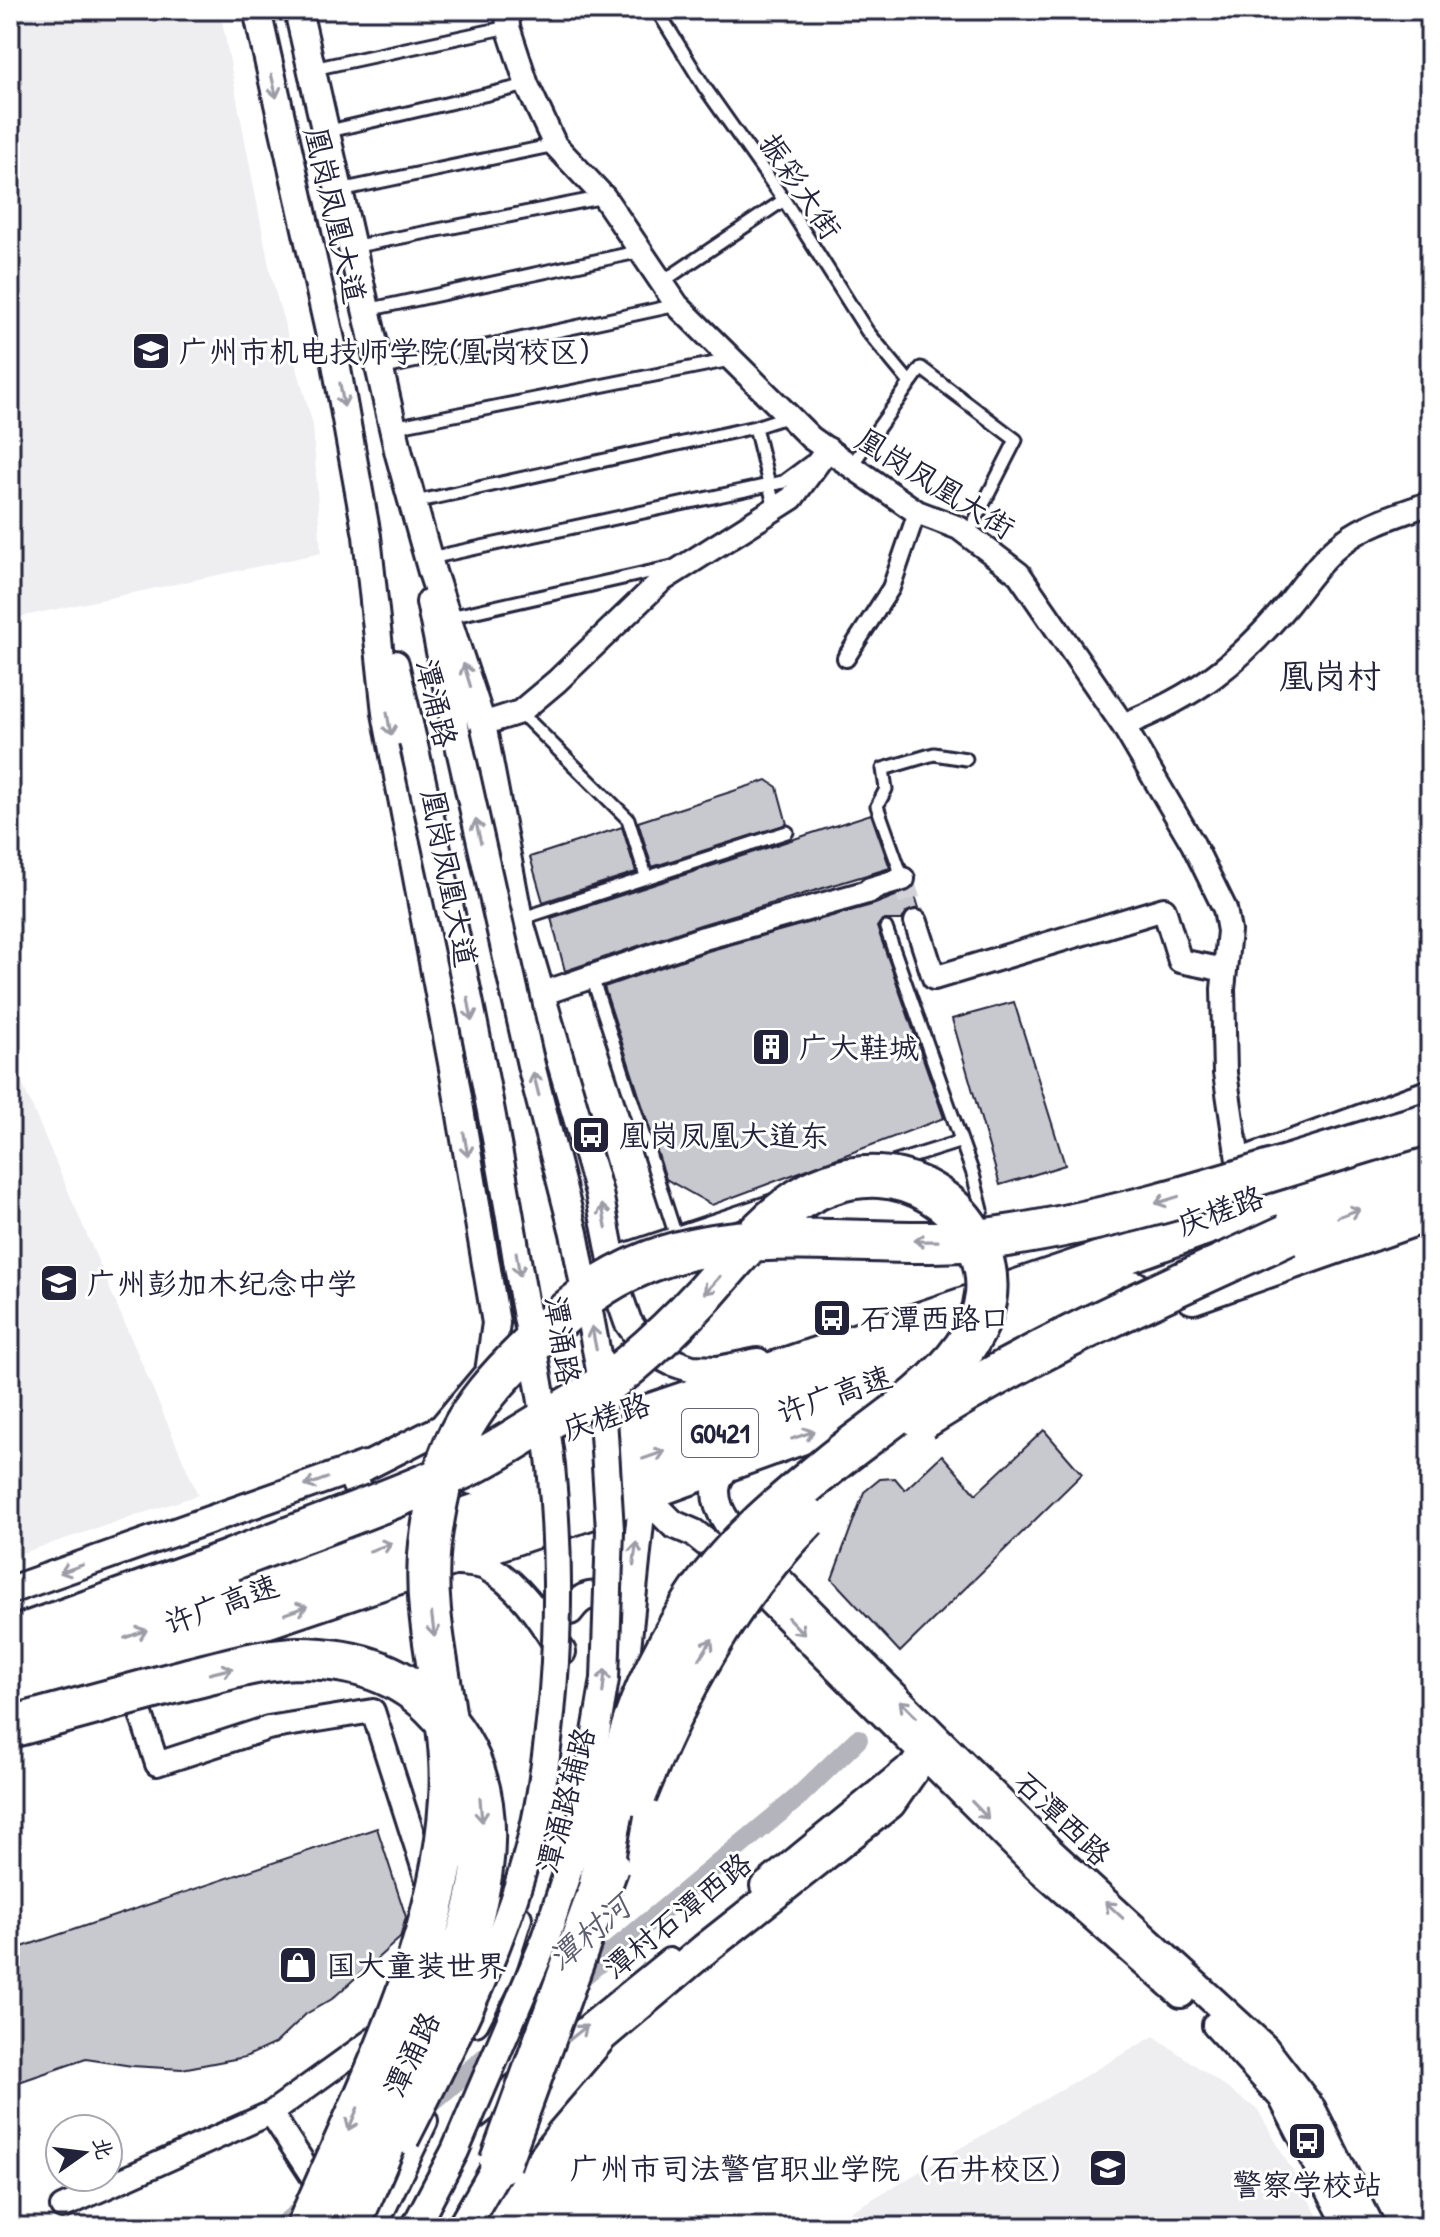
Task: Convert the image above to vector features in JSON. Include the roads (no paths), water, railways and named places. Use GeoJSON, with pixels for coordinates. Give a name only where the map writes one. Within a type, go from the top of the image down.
{"type":"FeatureCollection","features":[{"type":"Feature","properties":{"kind":"highway"},"geometry":{"type":"LineString","coordinates":[[340,2225],[438,1898],[451,1795],[450,1753],[431,1603],[430,1548],[447,1461],[458,1434],[476,1402],[501,1374],[602,1285],[649,1262],[721,1245],[798,1240],[949,1242],[1027,1233],[1144,1207],[1430,1123]]}},
{"type":"Feature","properties":{"kind":"highway","name":"许广高速"},"geometry":{"type":"LineString","coordinates":[[10,1639],[572,1440],[1089,1266],[1430,1144]]}},
{"type":"Feature","properties":{"kind":"highway"},"geometry":{"type":"LineString","coordinates":[[231,1560],[461,1470],[585,1398],[630,1365],[695,1303],[764,1228],[811,1191],[864,1176],[889,1178],[912,1183],[949,1206],[977,1244],[982,1263],[981,1312],[969,1342],[946,1374],[776,1511],[723,1563],[694,1602],[664,1657],[632,1731],[599,1889]]}},
{"type":"Feature","properties":{"kind":"highway","name":"许广高速"},"geometry":{"type":"LineString","coordinates":[[10,1680],[352,1557],[875,1380],[1430,1183]]}},
{"type":"Feature","properties":{"kind":"highway"},"geometry":{"type":"LineString","coordinates":[[500,2163],[599,1889],[653,1753],[694,1668],[771,1555],[849,1476],[907,1429],[962,1394],[1124,1311],[1287,1235]]}},
{"type":"Feature","properties":{"kind":"highway"},"geometry":{"type":"LineString","coordinates":[[16,1608],[189,1549],[270,1532]]}},
{"type":"Feature","properties":{"kind":"highway"},"geometry":{"type":"LineString","coordinates":[[10,1727],[248,1664],[297,1658],[344,1662],[383,1672],[407,1683],[458,1734],[480,1795],[483,1833],[477,1910],[455,1973],[340,2225]]}},
{"type":"Feature","properties":{"kind":"main road","name":"庆槎路"},"geometry":{"type":"LineString","coordinates":[[270,1532],[528,1441],[801,1354],[1245,1202],[1430,1132]]}},
{"type":"Feature","properties":{"kind":"main road"},"geometry":{"type":"LineString","coordinates":[[10,1707],[643,1494],[1430,1213]]}},
{"type":"Feature","properties":{"kind":"main road"},"geometry":{"type":"LineString","coordinates":[[463,2227],[500,2163],[536,2113],[602,2036],[705,1949],[890,1803],[931,1747]]}},
{"type":"Feature","properties":{"kind":"street","name":"凰岗凤凰大道"},"geometry":{"type":"LineString","coordinates":[[257,10],[335,358],[367,536],[386,713],[450,1052],[496,1323],[489,1372],[442,1428],[400,1452],[351,1474],[362,1499]]}},
{"type":"Feature","properties":{"kind":"street","name":"凰岗凤凰大道"},"geometry":{"type":"LineString","coordinates":[[298,10],[399,454],[482,724],[519,919],[599,1193],[619,1296],[628,1322],[647,1349],[692,1369],[718,1370],[801,1354]]}},
{"type":"Feature","properties":{"kind":"street","name":"凰岗凤凰大街"},"geometry":{"type":"LineString","coordinates":[[507,19],[527,85],[555,145],[604,197],[677,305],[730,360],[828,449],[917,512],[968,534],[1019,574],[1123,725],[1193,844],[1225,909],[1229,931],[1225,970],[1225,1073],[1245,1202]]}},
{"type":"Feature","properties":{"kind":"street"},"geometry":{"type":"LineString","coordinates":[[482,724],[520,712],[557,681],[661,581],[792,498],[828,449]]}},
{"type":"Feature","properties":{"kind":"street","name":"潭涌路"},"geometry":{"type":"LineString","coordinates":[[399,454],[456,731],[531,1065],[574,1233],[600,1370],[610,1530],[605,1679],[578,1840],[546,1938],[455,2151],[415,2227]]}},
{"type":"Feature","properties":{"kind":"street"},"geometry":{"type":"LineString","coordinates":[[1123,725],[1169,707],[1219,676],[1240,658],[1313,570],[1347,539],[1430,503]]}},
{"type":"Feature","properties":{"kind":"street"},"geometry":{"type":"LineString","coordinates":[[846,658],[891,588],[917,512]]}},
{"type":"Feature","properties":{"kind":"street","name":"潭涌路"},"geometry":{"type":"LineString","coordinates":[[340,2225],[488,1966],[529,1845],[540,1799],[558,1641],[558,1561],[551,1463],[508,1201],[413,741],[367,536]]}},
{"type":"Feature","properties":{"kind":"street"},"geometry":{"type":"LineString","coordinates":[[541,994],[704,938],[903,879]]}},
{"type":"Feature","properties":{"kind":"street"},"geometry":{"type":"LineString","coordinates":[[916,922],[934,978],[1164,909],[1180,961],[1225,970]]}},
{"type":"Feature","properties":{"kind":"street"},"geometry":{"type":"LineString","coordinates":[[1238,1161],[1430,1091]]}},
{"type":"Feature","properties":{"kind":"street"},"geometry":{"type":"LineString","coordinates":[[16,1608],[400,1452],[528,1441]]}},
{"type":"Feature","properties":{"kind":"street","name":"石潭西路"},"geometry":{"type":"LineString","coordinates":[[729,1461],[717,1484],[717,1499],[728,1524],[1037,1867],[1210,2019],[1259,2068],[1297,2122],[1349,2227]]}},
{"type":"Feature","properties":{"kind":"street","name":"石潭西路"},"geometry":{"type":"LineString","coordinates":[[643,1494],[673,1524],[694,1533],[732,1563],[1265,2048],[1312,2109],[1371,2227]]}},
{"type":"Feature","properties":{"kind":"street","name":"潭涌路辅路"},"geometry":{"type":"LineString","coordinates":[[402,2227],[453,2136],[556,1933],[590,1853],[624,1706],[643,1494]]}},
{"type":"Feature","properties":{"kind":"street","name":"潭涌路辅路"},"geometry":{"type":"LineString","coordinates":[[373,2227],[501,1972],[550,1814],[570,1611],[562,1521]]}},
{"type":"Feature","properties":{"kind":"street"},"geometry":{"type":"LineString","coordinates":[[442,1561],[485,1566],[504,1580],[531,1605],[566,1657]]}},
{"type":"Feature","properties":{"kind":"street"},"geometry":{"type":"LineString","coordinates":[[570,1611],[582,1597],[603,1596],[614,1601],[629,1635]]}},
{"type":"Feature","properties":{"kind":"street"},"geometry":{"type":"LineString","coordinates":[[62,2207],[271,2113],[421,2005],[443,1929],[373,1711],[268,1728],[157,1764],[125,1666]]}},
{"type":"Feature","properties":{"kind":"street","name":"潭村石潭西路"},"geometry":{"type":"LineString","coordinates":[[453,2136],[931,1747]]}},
{"type":"Feature","properties":{"kind":"street"},"geometry":{"type":"LineString","coordinates":[[271,2113],[340,2225]]}},
{"type":"Feature","properties":{"kind":"lane","name":"振彩大街"},"geometry":{"type":"LineString","coordinates":[[657,10],[705,88],[784,200],[867,331],[910,383]]}},
{"type":"Feature","properties":{"kind":"lane"},"geometry":{"type":"LineString","coordinates":[[311,70],[507,19]]}},
{"type":"Feature","properties":{"kind":"lane"},"geometry":{"type":"LineString","coordinates":[[325,132],[527,85]]}},
{"type":"Feature","properties":{"kind":"lane"},"geometry":{"type":"LineString","coordinates":[[338,190],[555,145]]}},
{"type":"Feature","properties":{"kind":"lane"},"geometry":{"type":"LineString","coordinates":[[352,247],[604,197]]}},
{"type":"Feature","properties":{"kind":"lane"},"geometry":{"type":"LineString","coordinates":[[662,282],[784,200]]}},
{"type":"Feature","properties":{"kind":"lane"},"geometry":{"type":"LineString","coordinates":[[367,310],[642,251]]}},
{"type":"Feature","properties":{"kind":"lane"},"geometry":{"type":"LineString","coordinates":[[380,370],[677,305]]}},
{"type":"Feature","properties":{"kind":"lane"},"geometry":{"type":"LineString","coordinates":[[393,427],[730,360]]}},
{"type":"Feature","properties":{"kind":"lane"},"geometry":{"type":"LineString","coordinates":[[851,466],[921,368],[1016,440],[968,534]]}},
{"type":"Feature","properties":{"kind":"lane"},"geometry":{"type":"LineString","coordinates":[[415,502],[755,427],[790,416]]}},
{"type":"Feature","properties":{"kind":"lane"},"geometry":{"type":"LineString","coordinates":[[755,427],[775,509]]}},
{"type":"Feature","properties":{"kind":"lane"},"geometry":{"type":"LineString","coordinates":[[430,558],[783,482],[828,449]]}},
{"type":"Feature","properties":{"kind":"lane"},"geometry":{"type":"LineString","coordinates":[[450,617],[694,562]]}},
{"type":"Feature","properties":{"kind":"lane"},"geometry":{"type":"LineString","coordinates":[[520,712],[628,819],[646,876]]}},
{"type":"Feature","properties":{"kind":"lane"},"geometry":{"type":"LineString","coordinates":[[903,879],[877,806],[886,789],[883,769],[934,754],[966,759]]}},
{"type":"Feature","properties":{"kind":"lane"},"geometry":{"type":"LineString","coordinates":[[519,919],[787,832]]}},
{"type":"Feature","properties":{"kind":"lane"},"geometry":{"type":"LineString","coordinates":[[886,928],[959,1142],[973,1174],[982,1210]]}},
{"type":"Feature","properties":{"kind":"lane"},"geometry":{"type":"LineString","coordinates":[[592,977],[674,1230]]}},
{"type":"Feature","properties":{"kind":"lane"},"geometry":{"type":"LineString","coordinates":[[611,1254],[674,1230],[959,1142]]}},
{"type":"Feature","properties":{"kind":"waterway","name":"潭村河"},"geometry":{"type":"LineString","coordinates":[[422,2110],[796,1799],[858,1739]]}},
{"type":"Feature","properties":{"kind":"waterway","name":"潭村河"},"geometry":{"type":"LineString","coordinates":[[280,2227],[308,2204]]}},
{"type":"Feature","properties":{"kind":"tunnel"},"geometry":{"type":"LineString","coordinates":[[903,879],[916,922]]}},
{"type":"Feature","properties":{"kind":"place","name":"广州市机电技师学院(凰岗校区)"},"geometry":{"type":"Point","coordinates":[151,351]}},
{"type":"Feature","properties":{"kind":"place","name":"广大鞋城"},"geometry":{"type":"Point","coordinates":[771,1047]}},
{"type":"Feature","properties":{"kind":"place","name":"凰岗凤凰大道东"},"geometry":{"type":"Point","coordinates":[591,1135]}},
{"type":"Feature","properties":{"kind":"place","name":"广州彭加木纪念中学"},"geometry":{"type":"Point","coordinates":[59,1283]}},
{"type":"Feature","properties":{"kind":"place","name":"石潭西路口"},"geometry":{"type":"Point","coordinates":[832,1318]}},
{"type":"Feature","properties":{"kind":"place","name":"国大童装世界"},"geometry":{"type":"Point","coordinates":[298,1965]}},
{"type":"Feature","properties":{"kind":"place","name":"警察学校站"},"geometry":{"type":"Point","coordinates":[1307,2141]}},
{"type":"Feature","properties":{"kind":"place","name":"广州市司法警官职业学院（石井校区）"},"geometry":{"type":"Point","coordinates":[1108,2168]}},
{"type":"Feature","properties":{"kind":"district","name":"凰岗村"},"geometry":{"type":"Point","coordinates":[1330,676]}}]}
